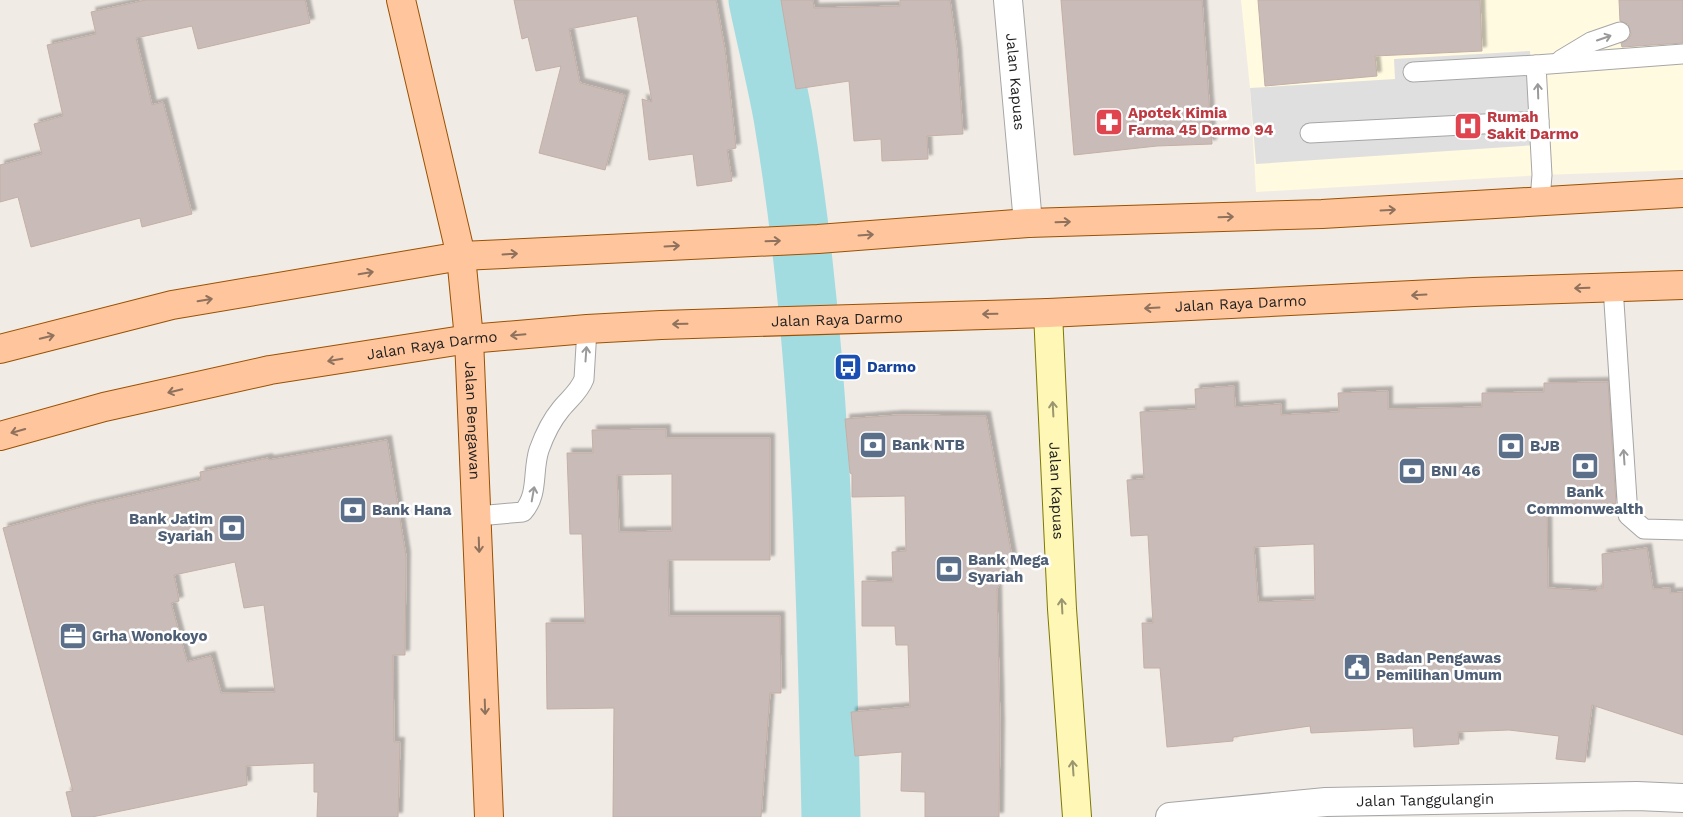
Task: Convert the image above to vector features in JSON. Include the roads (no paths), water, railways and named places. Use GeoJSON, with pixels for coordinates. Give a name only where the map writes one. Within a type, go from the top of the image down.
{"type":"FeatureCollection","features":[{"type":"Feature","properties":{"kind":"main road","name":"Jalan Bengawan"},"geometry":{"type":"LineString","coordinates":[[401,0],[461,256],[469,339],[478,516],[489,817]]}},
{"type":"Feature","properties":{"kind":"main road"},"geometry":{"type":"LineString","coordinates":[[0,349],[172,305],[461,256],[818,239],[1028,223],[1322,214],[1683,193]]}},
{"type":"Feature","properties":{"kind":"main road","name":"Jalan Raya Darmo"},"geometry":{"type":"LineString","coordinates":[[0,436],[104,407],[270,370],[469,339],[587,328],[1048,313],[1683,285]]}},
{"type":"Feature","properties":{"kind":"street","name":"Jalan Kapuas"},"geometry":{"type":"LineString","coordinates":[[1008,0],[1028,223]]}},
{"type":"Feature","properties":{"kind":"street","name":"Jalan Kapuas"},"geometry":{"type":"LineString","coordinates":[[1048,313],[1062,609],[1077,817]]}},
{"type":"Feature","properties":{"kind":"street","name":"Jalan Tanggulangin"},"geometry":{"type":"LineString","coordinates":[[1170,817],[1326,802],[1637,796],[1683,798]]}},
{"type":"Feature","properties":{"kind":"lane"},"geometry":{"type":"LineString","coordinates":[[1558,62],[1591,42],[1620,32]]}},
{"type":"Feature","properties":{"kind":"lane"},"geometry":{"type":"LineString","coordinates":[[1413,72],[1683,54]]}},
{"type":"Feature","properties":{"kind":"lane"},"geometry":{"type":"LineString","coordinates":[[1536,65],[1542,175],[1540,200]]}},
{"type":"Feature","properties":{"kind":"lane"},"geometry":{"type":"LineString","coordinates":[[1310,133],[1539,121]]}},
{"type":"Feature","properties":{"kind":"lane"},"geometry":{"type":"LineString","coordinates":[[1614,287],[1628,515],[1644,530],[1683,530]]}},
{"type":"Feature","properties":{"kind":"lane"},"geometry":{"type":"LineString","coordinates":[[478,516],[523,512],[531,504],[534,496],[536,462],[540,449],[560,410],[581,387],[584,379],[587,328]]}},
{"type":"Feature","properties":{"kind":"waterway"},"geometry":{"type":"LineString","coordinates":[[758,0],[783,117],[796,204],[814,379],[824,554],[831,817]]}},
{"type":"Feature","properties":{"kind":"place","name":"Apotek Kimia Farma 45 Darmo 94"},"geometry":{"type":"Point","coordinates":[1109,122]}},
{"type":"Feature","properties":{"kind":"place","name":"Rumah Sakit Darmo"},"geometry":{"type":"Point","coordinates":[1468,126]}},
{"type":"Feature","properties":{"kind":"place","name":"Darmo"},"geometry":{"type":"Point","coordinates":[848,367]}},
{"type":"Feature","properties":{"kind":"place","name":"Bank NTB"},"geometry":{"type":"Point","coordinates":[873,445]}},
{"type":"Feature","properties":{"kind":"place","name":"BJB"},"geometry":{"type":"Point","coordinates":[1511,446]}},
{"type":"Feature","properties":{"kind":"place","name":"Bank Commonwealth"},"geometry":{"type":"Point","coordinates":[1585,466]}},
{"type":"Feature","properties":{"kind":"place","name":"BNI 46"},"geometry":{"type":"Point","coordinates":[1412,471]}},
{"type":"Feature","properties":{"kind":"place","name":"Bank Hana"},"geometry":{"type":"Point","coordinates":[353,510]}},
{"type":"Feature","properties":{"kind":"place","name":"Bank Jatim Syariah"},"geometry":{"type":"Point","coordinates":[232,528]}},
{"type":"Feature","properties":{"kind":"place","name":"Bank Mega Syariah"},"geometry":{"type":"Point","coordinates":[949,569]}},
{"type":"Feature","properties":{"kind":"place","name":"Grha Wonokoyo"},"geometry":{"type":"Point","coordinates":[73,636]}},
{"type":"Feature","properties":{"kind":"place","name":"Badan Pengawas Pemilihan Umum"},"geometry":{"type":"Point","coordinates":[1357,667]}}]}
